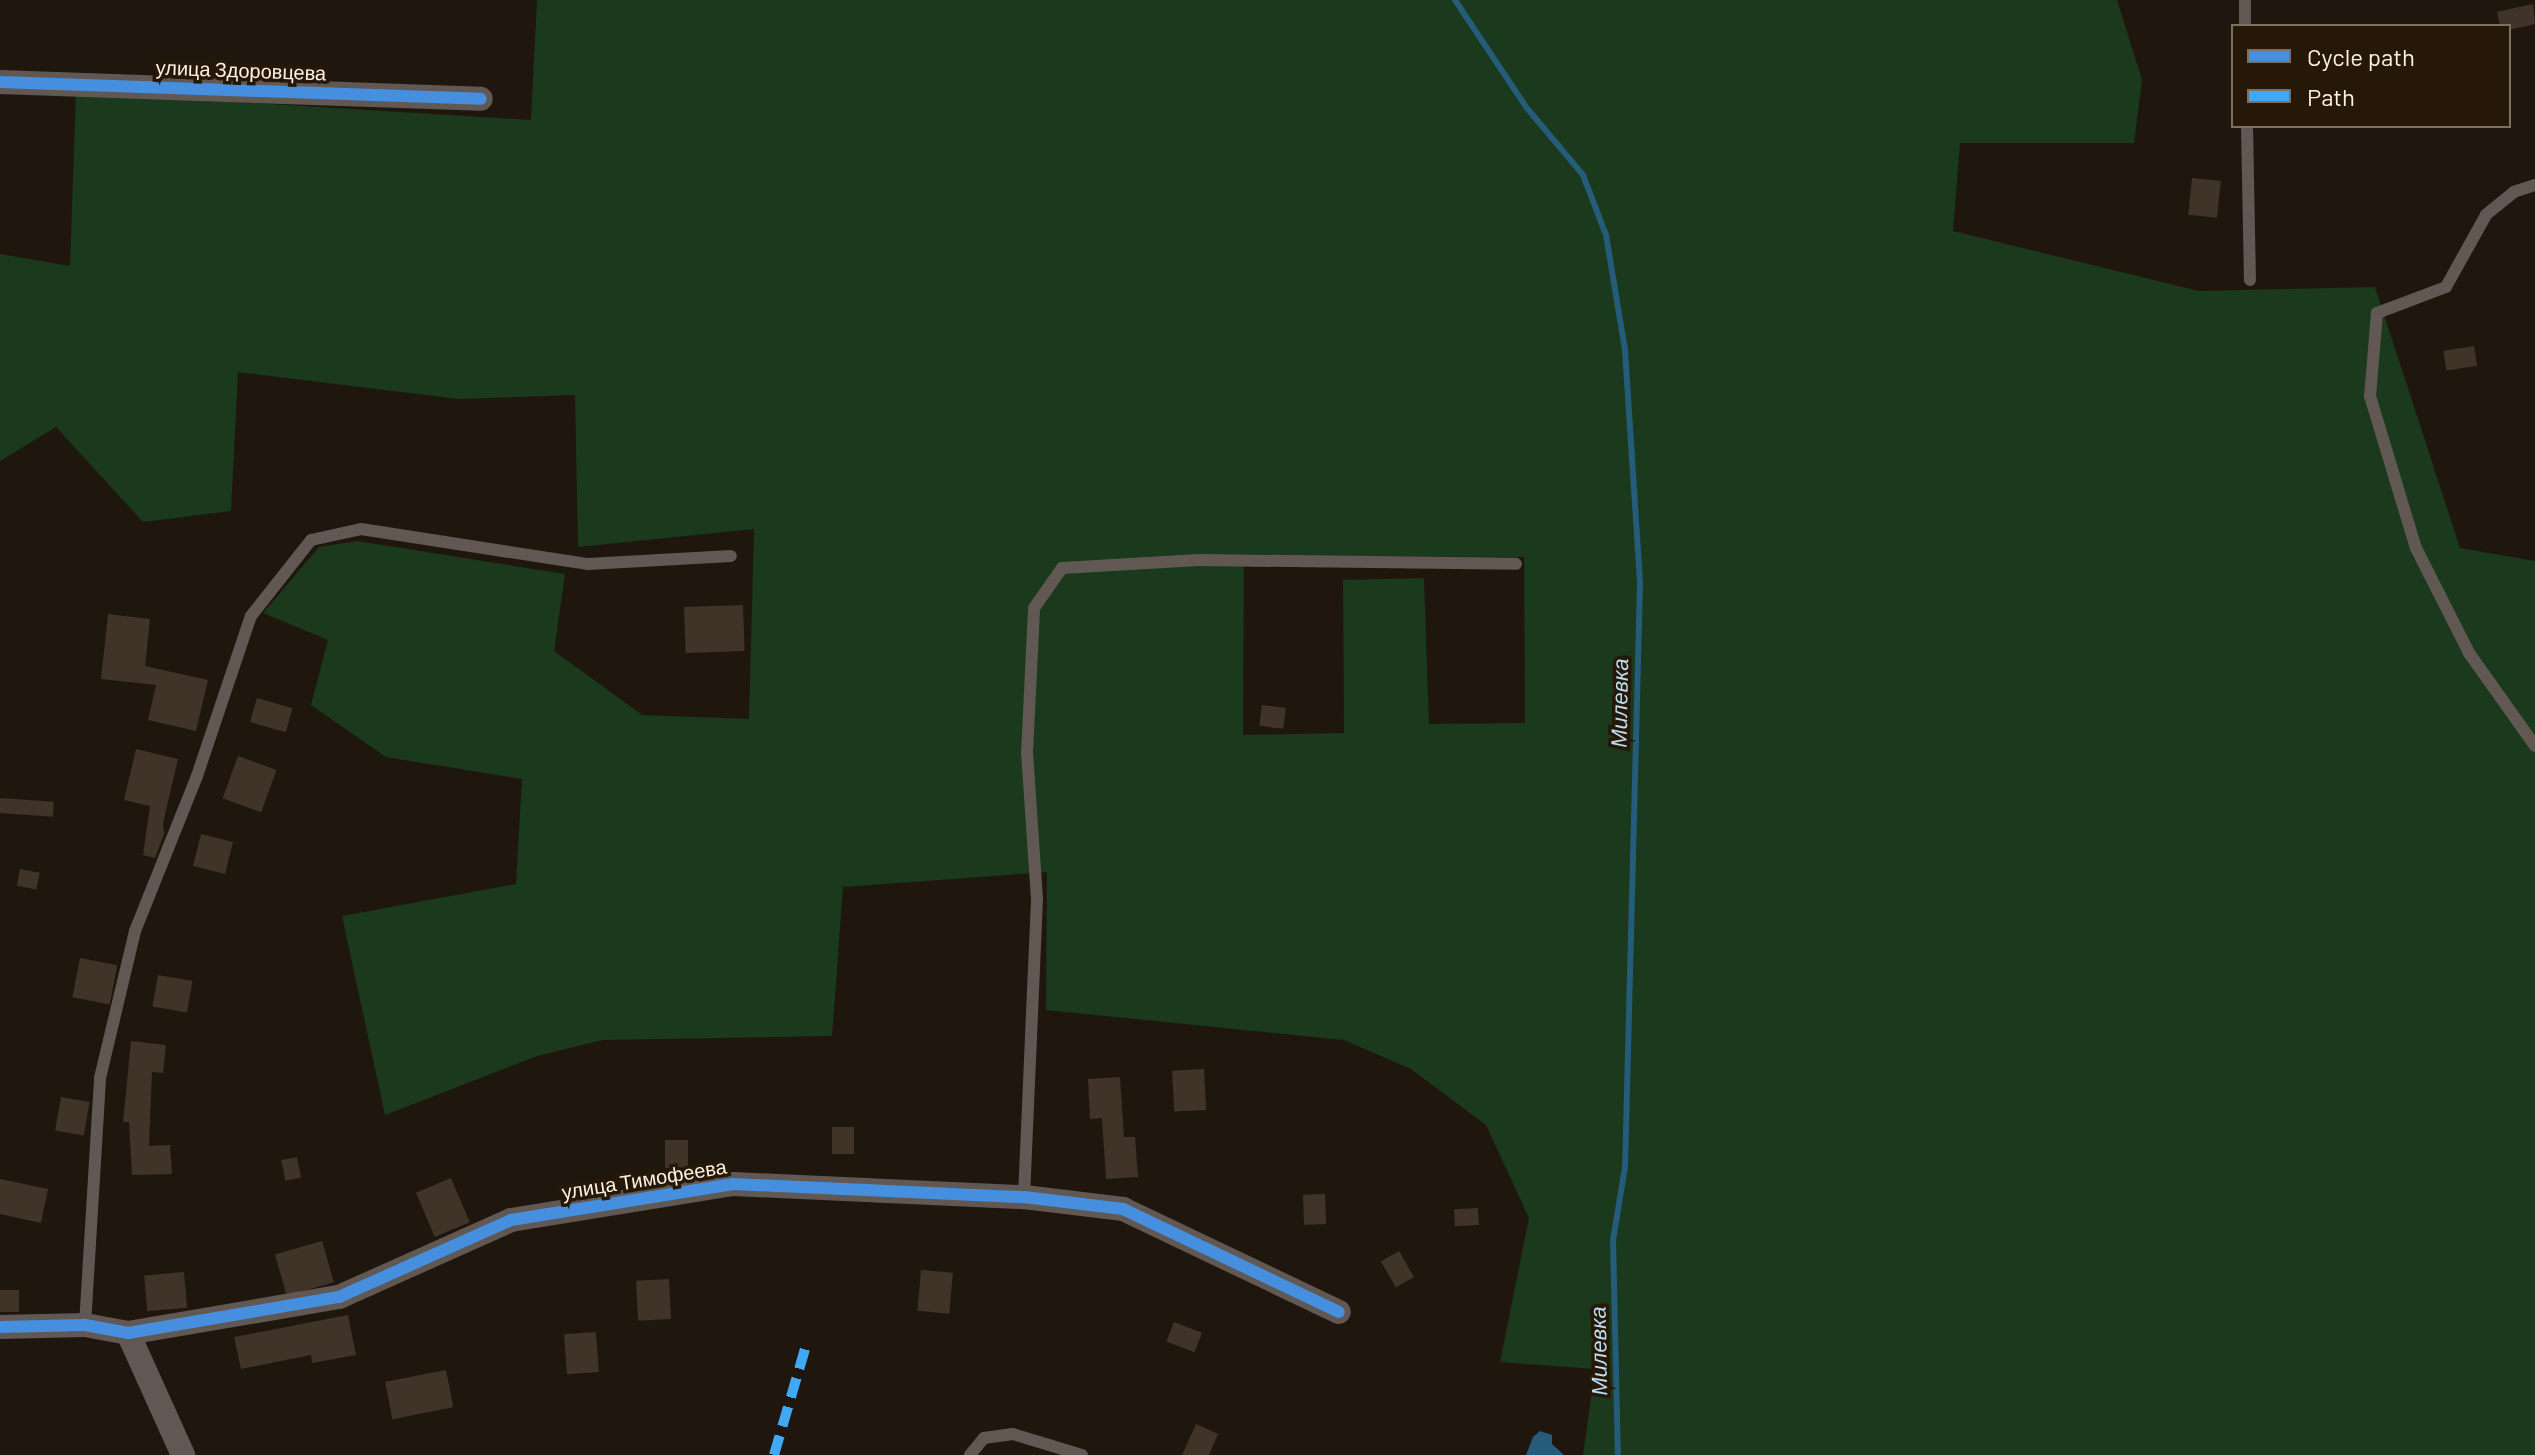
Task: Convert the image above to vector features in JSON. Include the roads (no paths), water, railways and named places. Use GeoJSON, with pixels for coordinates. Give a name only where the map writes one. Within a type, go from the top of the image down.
{"type":"FeatureCollection","features":[{"type":"Feature","properties":{"kind":"street","name":"улица Здоровцева"},"geometry":{"type":"LineString","coordinates":[[0,82],[481,99]]}},
{"type":"Feature","properties":{"kind":"street","name":"улица Тимофеева"},"geometry":{"type":"LineString","coordinates":[[0,1327],[85,1325],[128,1333],[339,1297],[511,1220],[733,1184],[1024,1197],[1123,1209],[1339,1312]]}},
{"type":"Feature","properties":{"kind":"street"},"geometry":{"type":"LineString","coordinates":[[128,1333],[183,1455]]}},
{"type":"Feature","properties":{"kind":"lane"},"geometry":{"type":"LineString","coordinates":[[2245,0],[2245,24]]}},
{"type":"Feature","properties":{"kind":"lane"},"geometry":{"type":"LineString","coordinates":[[2247,128],[2250,280]]}},
{"type":"Feature","properties":{"kind":"lane"},"geometry":{"type":"LineString","coordinates":[[2535,185],[2514,192],[2486,215],[2446,287],[2377,313],[2370,396],[2416,548],[2469,653],[2535,746]]}},
{"type":"Feature","properties":{"kind":"lane"},"geometry":{"type":"LineString","coordinates":[[85,1325],[100,1078],[135,931],[197,776],[251,616],[311,540],[361,529],[588,564],[731,556]]}},
{"type":"Feature","properties":{"kind":"lane"},"geometry":{"type":"LineString","coordinates":[[1024,1197],[1037,899],[1027,753],[1034,608],[1062,568],[1199,560],[1516,564]]}},
{"type":"Feature","properties":{"kind":"lane"},"geometry":{"type":"LineString","coordinates":[[970,1455],[984,1438],[1013,1434],[1082,1455]]}},
{"type":"Feature","properties":{"kind":"water"},"geometry":{"type":"Polygon","coordinates":[[[1540,1431],[1552,1435],[1552,1444],[1564,1455],[1526,1455],[1533,1437],[1540,1431]]]}},
{"type":"Feature","properties":{"kind":"waterway","name":"Милевка"},"geometry":{"type":"LineString","coordinates":[[1455,0],[1526,107],[1583,175],[1606,235],[1625,350],[1640,584],[1625,1167],[1613,1240],[1618,1455]]}}]}
